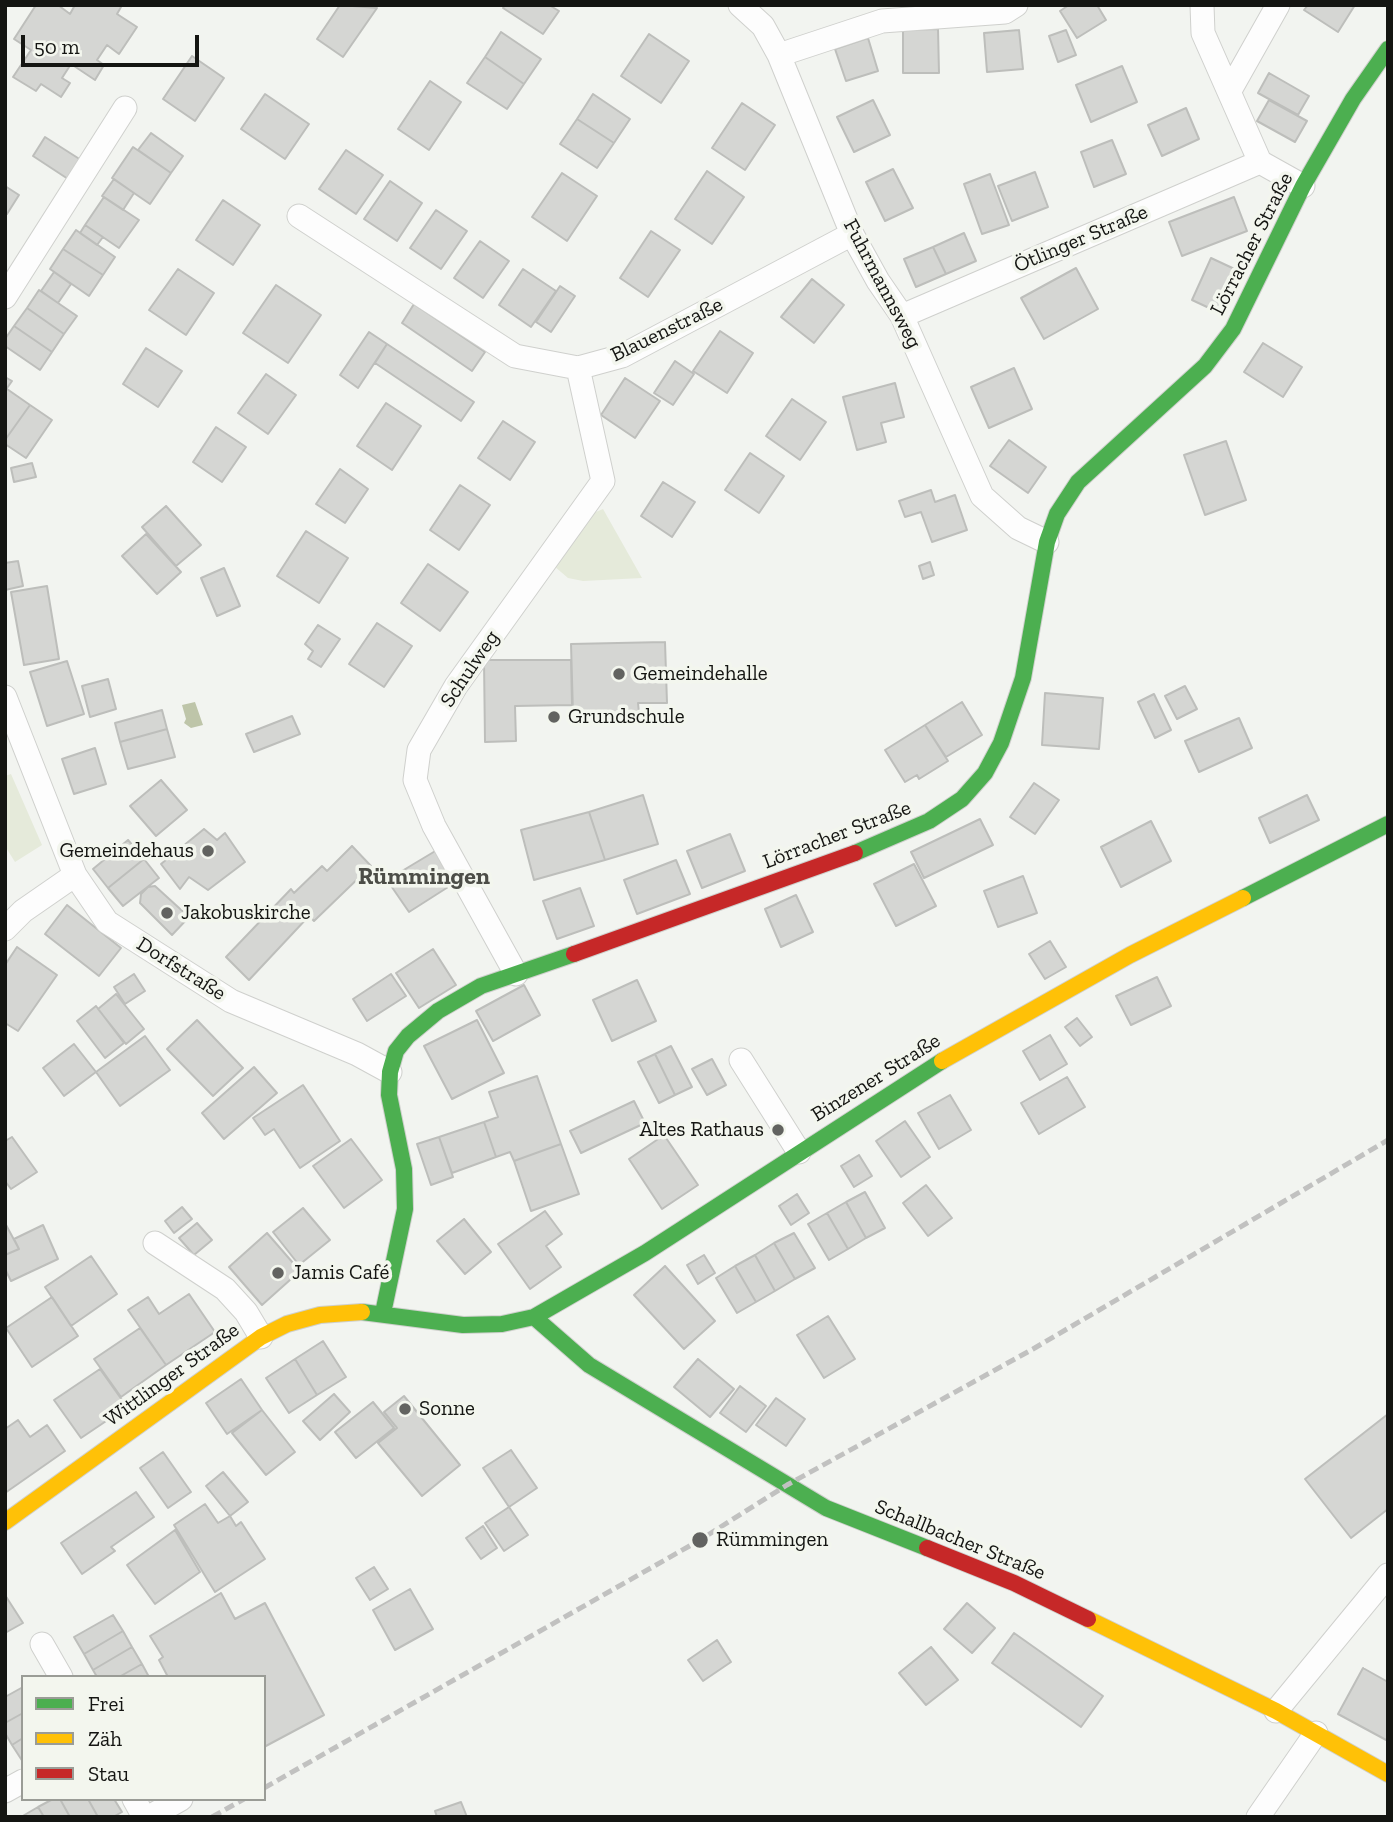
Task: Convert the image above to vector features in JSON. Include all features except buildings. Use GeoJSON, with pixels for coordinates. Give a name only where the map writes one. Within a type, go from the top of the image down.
{"type":"FeatureCollection","features":[{"type":"Feature","properties":{"kind":"street","name":"Fuhrmannsweg"},"geometry":{"type":"LineString","coordinates":[[740,5],[763,26],[779,55],[852,234],[878,281],[902,316],[982,496],[1018,527],[1048,542]]}},
{"type":"Feature","properties":{"kind":"street"},"geometry":{"type":"LineString","coordinates":[[779,55],[882,21],[1005,12],[1016,5]]}},
{"type":"Feature","properties":{"kind":"street"},"geometry":{"type":"LineString","coordinates":[[1202,5],[1203,33],[1260,162],[1303,186]]}},
{"type":"Feature","properties":{"kind":"street"},"geometry":{"type":"LineString","coordinates":[[1229,92],[1278,5]]}},
{"type":"Feature","properties":{"kind":"street","name":"Lörracher Straße"},"geometry":{"type":"LineString","coordinates":[[383,1312],[405,1209],[404,1169],[389,1095],[390,1072],[396,1051],[408,1036],[438,1011],[481,986],[892,839],[929,821],[962,799],[985,773],[1001,743],[1019,691],[1048,542],[1058,514],[1078,482],[1205,366],[1233,329],[1303,186],[1353,99],[1388,49]]}},
{"type":"Feature","properties":{"kind":"street"},"geometry":{"type":"LineString","coordinates":[[5,297],[125,108]]}},
{"type":"Feature","properties":{"kind":"street","name":"Ötlinger Straße"},"geometry":{"type":"LineString","coordinates":[[902,316],[1260,162]]}},
{"type":"Feature","properties":{"kind":"street","name":"Blauenstraße"},"geometry":{"type":"LineString","coordinates":[[299,216],[515,356],[578,368],[622,356],[852,234]]}},
{"type":"Feature","properties":{"kind":"street","name":"Schulweg"},"geometry":{"type":"LineString","coordinates":[[516,974],[434,827],[415,780],[419,750],[456,686],[603,481],[578,368]]}},
{"type":"Feature","properties":{"kind":"street","name":"Dorfstraße"},"geometry":{"type":"LineString","coordinates":[[5,697],[75,875],[107,922],[231,1001],[358,1054],[390,1072]]}},
{"type":"Feature","properties":{"kind":"street","name":"Binzener Straße"},"geometry":{"type":"LineString","coordinates":[[383,1312],[463,1325],[502,1324],[534,1317],[645,1253],[944,1059],[1130,955],[1388,824]]}},
{"type":"Feature","properties":{"kind":"street"},"geometry":{"type":"LineString","coordinates":[[6,926],[75,875]]}},
{"type":"Feature","properties":{"kind":"street"},"geometry":{"type":"LineString","coordinates":[[741,1060],[799,1152]]}},
{"type":"Feature","properties":{"kind":"street"},"geometry":{"type":"LineString","coordinates":[[155,1243],[225,1289],[246,1312],[261,1336]]}},
{"type":"Feature","properties":{"kind":"street","name":"Wittlinger Straße"},"geometry":{"type":"LineString","coordinates":[[5,1522],[261,1336],[287,1324],[320,1315],[383,1312]]}},
{"type":"Feature","properties":{"kind":"street","name":"Schallbacher Straße"},"geometry":{"type":"LineString","coordinates":[[534,1317],[589,1365],[826,1508],[1014,1583],[1276,1711],[1388,1774]]}},
{"type":"Feature","properties":{"kind":"street"},"geometry":{"type":"LineString","coordinates":[[1276,1711],[1388,1575]]}},
{"type":"Feature","properties":{"kind":"street"},"geometry":{"type":"LineString","coordinates":[[42,1644],[60,1675]]}},
{"type":"Feature","properties":{"kind":"street"},"geometry":{"type":"LineString","coordinates":[[1258,1817],[1316,1733]]}},
{"type":"Feature","properties":{"kind":"street"},"geometry":{"type":"LineString","coordinates":[[5,1791],[21,1782]]}},
{"type":"Feature","properties":{"kind":"street"},"geometry":{"type":"LineString","coordinates":[[135,1801],[147,1817],[177,1801]]}},
{"type":"Feature","properties":{"kind":"shaded area"},"geometry":{"type":"Polygon","coordinates":[[[603,509],[642,578],[583,581],[568,578],[554,566],[591,514],[603,509]]]}},
{"type":"Feature","properties":{"kind":"shaded area"},"geometry":{"type":"Polygon","coordinates":[[[195,702],[203,725],[191,728],[184,723],[186,719],[182,705],[195,702]]]}},
{"type":"Feature","properties":{"kind":"shaded area"},"geometry":{"type":"Polygon","coordinates":[[[11,774],[42,845],[15,862],[5,846],[5,776],[11,774]]]}},
{"type":"Feature","properties":{"kind":"railway"},"geometry":{"type":"LineString","coordinates":[[266,1787],[700,1540],[787,1485],[1033,1349],[1388,1140]]}},
{"type":"Feature","properties":{"kind":"railway"},"geometry":{"type":"LineString","coordinates":[[212,1817],[240,1801]]}},
{"type":"Feature","properties":{"kind":"traffic: fast"},"geometry":{"type":"LineString","coordinates":[[855,853],[929,821],[962,799],[985,773],[1001,743],[1023,678],[1047,542],[1057,514],[1078,482],[1205,366],[1233,329],[1303,186],[1353,99],[1388,49]]}},
{"type":"Feature","properties":{"kind":"traffic: fast"},"geometry":{"type":"LineString","coordinates":[[1243,898],[1388,824]]}},
{"type":"Feature","properties":{"kind":"traffic: fast"},"geometry":{"type":"LineString","coordinates":[[383,1313],[405,1209],[404,1169],[389,1095],[390,1072],[396,1051],[408,1036],[438,1011],[481,986],[574,954]]}},
{"type":"Feature","properties":{"kind":"traffic: fast"},"geometry":{"type":"LineString","coordinates":[[362,1312],[463,1325],[502,1324],[534,1317],[645,1253],[942,1061]]}},
{"type":"Feature","properties":{"kind":"traffic: fast"},"geometry":{"type":"LineString","coordinates":[[534,1317],[589,1365],[826,1508],[927,1548]]}},
{"type":"Feature","properties":{"kind":"traffic: slow"},"geometry":{"type":"LineString","coordinates":[[942,1061],[1130,955],[1243,898]]}},
{"type":"Feature","properties":{"kind":"traffic: slow"},"geometry":{"type":"LineString","coordinates":[[5,1522],[261,1337],[287,1324],[320,1315],[362,1312]]}},
{"type":"Feature","properties":{"kind":"traffic: slow"},"geometry":{"type":"LineString","coordinates":[[1088,1619],[1276,1711],[1388,1774]]}},
{"type":"Feature","properties":{"kind":"traffic: jam"},"geometry":{"type":"LineString","coordinates":[[574,954],[855,853]]}},
{"type":"Feature","properties":{"kind":"traffic: jam"},"geometry":{"type":"LineString","coordinates":[[927,1548],[1014,1583],[1088,1619]]}},
{"type":"Feature","properties":{"kind":"place","name":"Gemeindehalle"},"geometry":{"type":"Point","coordinates":[619,674]}},
{"type":"Feature","properties":{"kind":"place","name":"Grundschule"},"geometry":{"type":"Point","coordinates":[554,717]}},
{"type":"Feature","properties":{"kind":"place","name":"Gemeindehaus"},"geometry":{"type":"Point","coordinates":[208,851]}},
{"type":"Feature","properties":{"kind":"place","name":"Jakobuskirche"},"geometry":{"type":"Point","coordinates":[167,913]}},
{"type":"Feature","properties":{"kind":"place","name":"Altes Rathaus"},"geometry":{"type":"Point","coordinates":[778,1130]}},
{"type":"Feature","properties":{"kind":"place","name":"Jamis Café"},"geometry":{"type":"Point","coordinates":[278,1273]}},
{"type":"Feature","properties":{"kind":"place","name":"Sonne"},"geometry":{"type":"Point","coordinates":[405,1409]}},
{"type":"Feature","properties":{"kind":"place","name":"Rümmingen"},"geometry":{"type":"Point","coordinates":[700,1540]}},
{"type":"Feature","properties":{"kind":"district","name":"Rümmingen"},"geometry":{"type":"Point","coordinates":[424,877]}}]}
